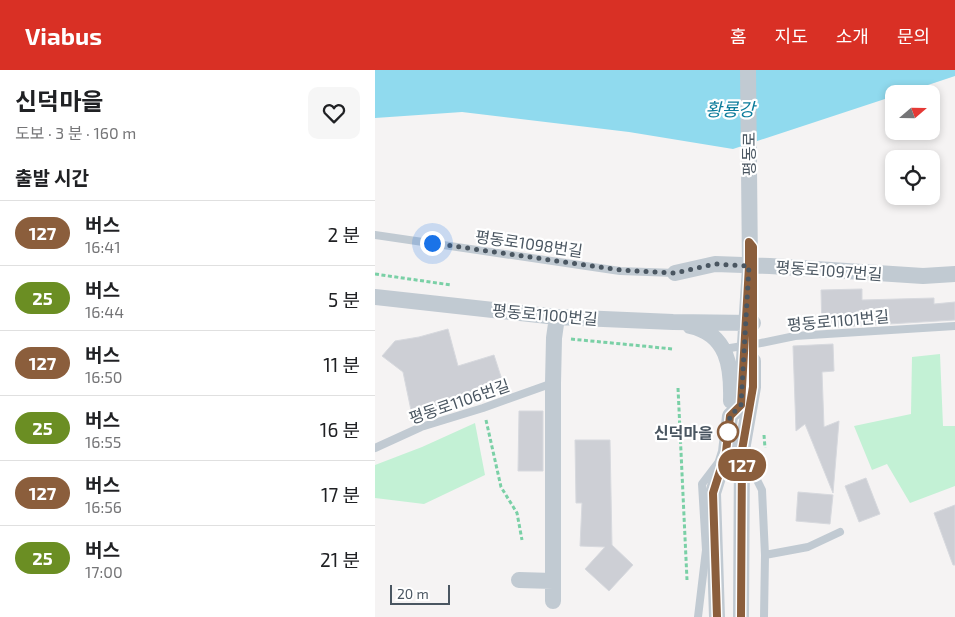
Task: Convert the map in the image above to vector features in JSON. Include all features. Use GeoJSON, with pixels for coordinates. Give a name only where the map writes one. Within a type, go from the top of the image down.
{"type":"FeatureCollection","features":[{"type":"Feature","properties":{"kind":"street","name":"평동로"},"geometry":{"type":"LineString","coordinates":[[717,617],[713,493],[734,451],[753,387],[749,344],[753,247],[749,240],[748,70]]}},
{"type":"Feature","properties":{"kind":"street","name":"평동로1097번길"},"geometry":{"type":"LineString","coordinates":[[675,273],[715,264],[923,276],[955,274]]}},
{"type":"Feature","properties":{"kind":"street","name":"평동로1100번길"},"geometry":{"type":"LineString","coordinates":[[375,297],[557,317],[673,322],[749,322]]}},
{"type":"Feature","properties":{"kind":"street"},"geometry":{"type":"LineString","coordinates":[[553,601],[553,383],[554,338],[557,317]]}},
{"type":"Feature","properties":{"kind":"street"},"geometry":{"type":"LineString","coordinates":[[673,322],[704,329],[724,349],[730,368],[730,416]]}},
{"type":"Feature","properties":{"kind":"street","name":"평동로"},"geometry":{"type":"LineString","coordinates":[[741,617],[734,451],[730,416],[741,405],[749,344]]}},
{"type":"Feature","properties":{"kind":"street"},"geometry":{"type":"LineString","coordinates":[[519,580],[553,581]]}},
{"type":"Feature","properties":{"kind":"lane","name":"평동로1098번길"},"geometry":{"type":"LineString","coordinates":[[375,235],[620,270],[675,273]]}},
{"type":"Feature","properties":{"kind":"lane","name":"평동로1101번길"},"geometry":{"type":"LineString","coordinates":[[724,349],[795,336],[955,326]]}},
{"type":"Feature","properties":{"kind":"lane","name":"평동로1106번길"},"geometry":{"type":"LineString","coordinates":[[375,448],[421,427],[483,408],[553,383]]}},
{"type":"Feature","properties":{"kind":"lane"},"geometry":{"type":"LineString","coordinates":[[698,617],[705,550],[701,484],[734,451],[762,490],[765,555],[764,617]]}},
{"type":"Feature","properties":{"kind":"lane"},"geometry":{"type":"LineString","coordinates":[[765,555],[808,547],[840,532]]}},
{"type":"Feature","properties":{"kind":"path"},"geometry":{"type":"LineString","coordinates":[[678,388],[687,589]]}},
{"type":"Feature","properties":{"kind":"path"},"geometry":{"type":"LineString","coordinates":[[483,408],[501,487],[517,513],[522,540]]}},
{"type":"Feature","properties":{"kind":"green space"},"geometry":{"type":"Polygon","coordinates":[[[940,354],[943,426],[955,426],[955,486],[910,503],[887,464],[872,470],[854,426],[911,414],[912,357],[940,354]]]}},
{"type":"Feature","properties":{"kind":"green space"},"geometry":{"type":"Polygon","coordinates":[[[475,423],[485,475],[424,504],[375,498],[375,465],[422,447],[475,423]]]}},
{"type":"Feature","properties":{"kind":"water","name":"황룡강"},"geometry":{"type":"Polygon","coordinates":[[[375,70],[955,70],[955,76],[928,85],[885,85],[885,99],[733,149],[629,132],[462,112],[375,118],[375,70]]]}},
{"type":"Feature","properties":{"kind":"building"},"geometry":{"type":"Polygon","coordinates":[[[862,289],[862,300],[934,298],[934,304],[955,302],[955,320],[822,328],[821,290],[862,289]]]}},
{"type":"Feature","properties":{"kind":"building"},"geometry":{"type":"Polygon","coordinates":[[[448,329],[458,366],[494,355],[504,386],[435,407],[435,410],[412,415],[403,372],[382,356],[395,341],[448,329]]]}},
{"type":"Feature","properties":{"kind":"building"},"geometry":{"type":"Polygon","coordinates":[[[833,344],[834,371],[822,372],[824,427],[839,421],[833,493],[805,424],[796,431],[793,346],[833,344]]]}},
{"type":"Feature","properties":{"kind":"building"},"geometry":{"type":"Polygon","coordinates":[[[519,411],[543,411],[543,471],[518,471],[519,411]]]}},
{"type":"Feature","properties":{"kind":"building"},"geometry":{"type":"Polygon","coordinates":[[[575,440],[610,440],[612,545],[633,565],[609,591],[585,569],[605,547],[580,546],[582,503],[576,503],[575,440]]]}},
{"type":"Feature","properties":{"kind":"building"},"geometry":{"type":"Polygon","coordinates":[[[866,478],[880,514],[859,522],[845,486],[866,478]]]}},
{"type":"Feature","properties":{"kind":"building"},"geometry":{"type":"Polygon","coordinates":[[[798,492],[833,495],[830,524],[796,521],[798,492]]]}},
{"type":"Feature","properties":{"kind":"building"},"geometry":{"type":"Polygon","coordinates":[[[955,505],[955,565],[953,565],[934,513],[955,505]]]}},
{"type":"Feature","properties":{"kind":"bus line","name":"127"},"geometry":{"type":"LineString","coordinates":[[717,617],[713,493],[726,452],[730,416],[741,405],[749,242],[753,247],[753,387],[742,450],[741,617]]}},
{"type":"Feature","properties":{"kind":"place","name":"신덕마을"},"geometry":{"type":"Point","coordinates":[728,432]}},
{"type":"Feature","properties":{"kind":"route"},"geometry":{"type":"LineString","coordinates":[[432,243],[620,270],[675,273],[715,264],[749,266],[741,405],[730,416],[728,434],[728,432]]}}]}
